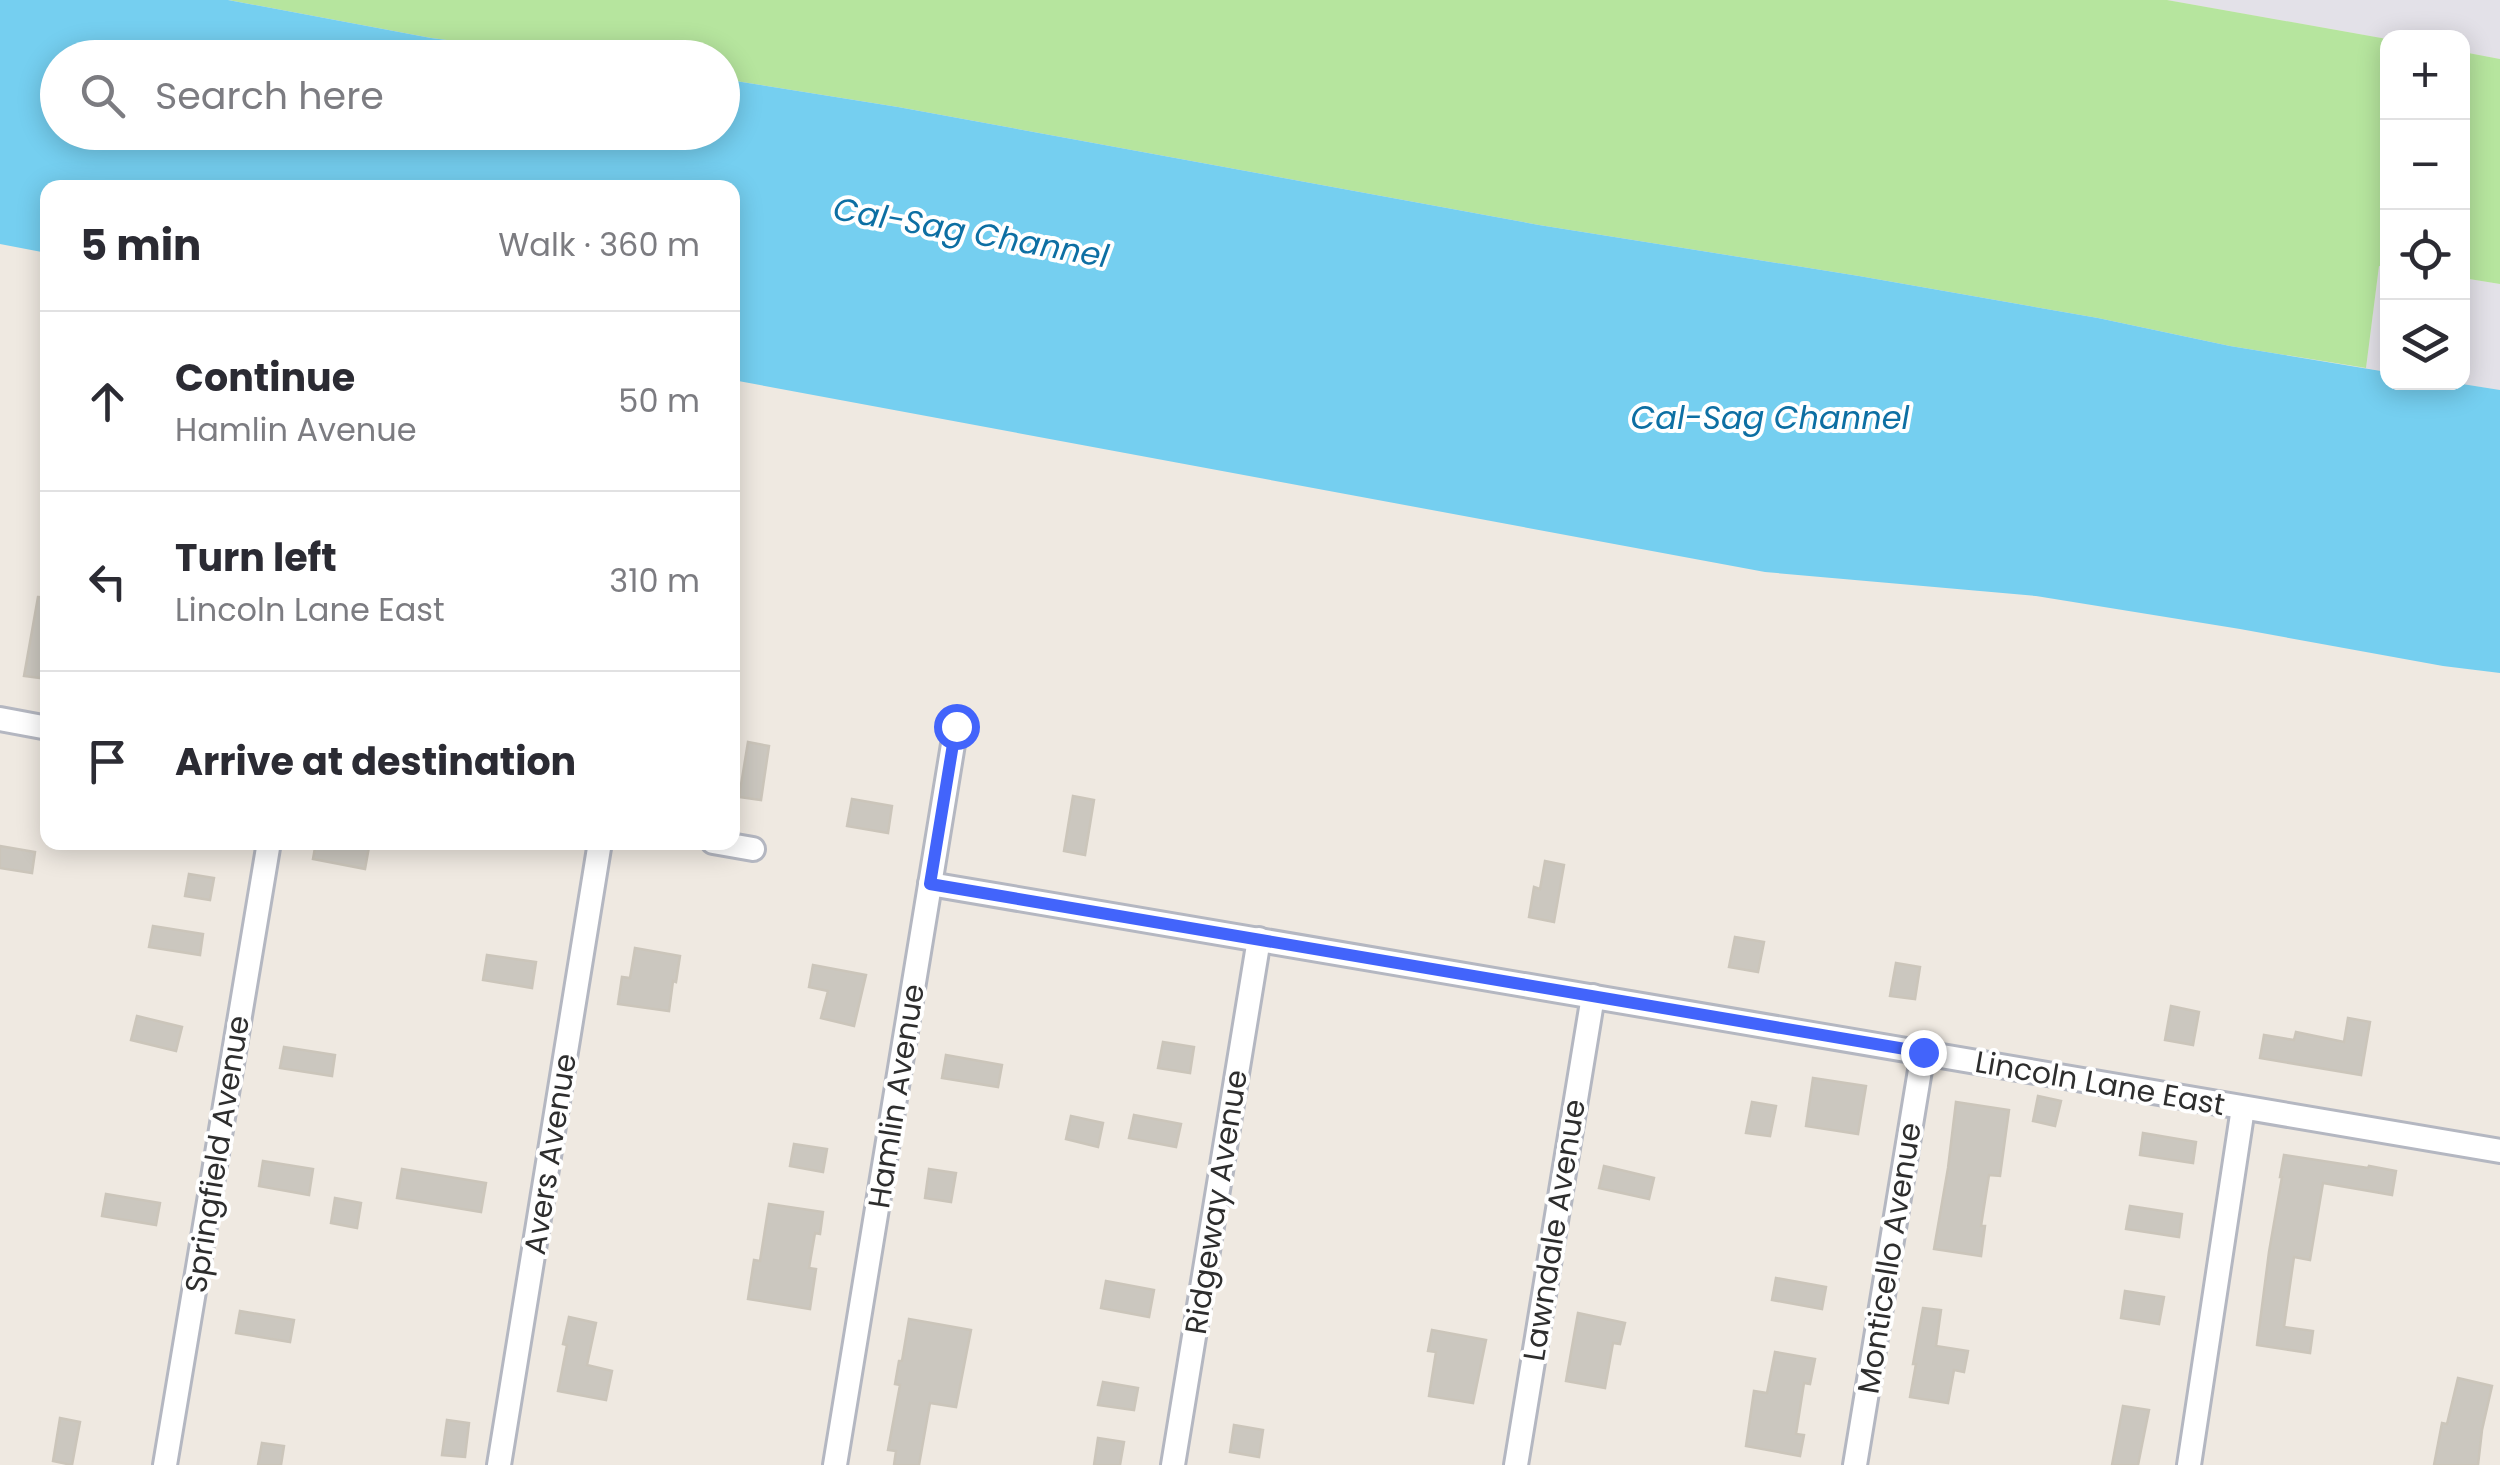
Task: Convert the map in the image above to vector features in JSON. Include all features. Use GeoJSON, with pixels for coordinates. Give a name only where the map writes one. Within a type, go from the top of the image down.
{"type":"FeatureCollection","features":[{"type":"Feature","properties":{"kind":"street"},"geometry":{"type":"LineString","coordinates":[[0,720],[40,727]]}},
{"type":"Feature","properties":{"kind":"street","name":"Hamlin Avenue"},"geometry":{"type":"LineString","coordinates":[[835,1465],[956,726]]}},
{"type":"Feature","properties":{"kind":"street"},"geometry":{"type":"LineString","coordinates":[[740,847],[753,849]]}},
{"type":"Feature","properties":{"kind":"street","name":"Springfield Avenue"},"geometry":{"type":"LineString","coordinates":[[166,1465],[268,850]]}},
{"type":"Feature","properties":{"kind":"street","name":"Avers Avenue"},"geometry":{"type":"LineString","coordinates":[[500,1465],[599,850]]}},
{"type":"Feature","properties":{"kind":"street","name":"Lincoln Lane East"},"geometry":{"type":"LineString","coordinates":[[930,884],[2500,1152]]}},
{"type":"Feature","properties":{"kind":"street","name":"Ridgeway Avenue"},"geometry":{"type":"LineString","coordinates":[[1173,1465],[1258,940]]}},
{"type":"Feature","properties":{"kind":"street","name":"Lawndale Avenue"},"geometry":{"type":"LineString","coordinates":[[1516,1465],[1593,996]]}},
{"type":"Feature","properties":{"kind":"street","name":"Monticello Avenue"},"geometry":{"type":"LineString","coordinates":[[1856,1465],[1923,1052]]}},
{"type":"Feature","properties":{"kind":"street"},"geometry":{"type":"LineString","coordinates":[[2189,1465],[2243,1108]]}},
{"type":"Feature","properties":{"kind":"shaded area"},"geometry":{"type":"Polygon","coordinates":[[[2167,0],[2500,0],[2500,59],[2470,53],[2470,30],[2380,30],[2380,38],[2167,0]]]}},
{"type":"Feature","properties":{"kind":"shaded area"},"geometry":{"type":"Polygon","coordinates":[[[2379,266],[2380,266],[2380,371],[2366,368],[2379,266]]]}},
{"type":"Feature","properties":{"kind":"shaded area"},"geometry":{"type":"Polygon","coordinates":[[[2470,279],[2500,284],[2500,390],[2470,385],[2470,279]]]}},
{"type":"Feature","properties":{"kind":"green space"},"geometry":{"type":"Polygon","coordinates":[[[228,0],[2167,0],[2380,38],[2380,266],[2366,368],[740,82],[740,40],[447,40],[228,0]]]}},
{"type":"Feature","properties":{"kind":"green space"},"geometry":{"type":"Polygon","coordinates":[[[2470,53],[2500,59],[2500,284],[2470,279],[2470,53]]]}},
{"type":"Feature","properties":{"kind":"water","name":"Cal-Sag Channel"},"geometry":{"type":"Polygon","coordinates":[[[0,0],[228,0],[447,40],[40,40],[40,150],[740,150],[740,82],[898,107],[1539,225],[1859,276],[2380,371],[2380,390],[2470,390],[2470,385],[2500,390],[2500,673],[2036,596],[1765,572],[740,381],[740,180],[40,180],[40,252],[0,244],[0,0]]]}},
{"type":"Feature","properties":{"kind":"building"},"geometry":{"type":"Polygon","coordinates":[[[38,597],[40,597],[40,678],[24,676],[38,597]]]}},
{"type":"Feature","properties":{"kind":"building"},"geometry":{"type":"Polygon","coordinates":[[[748,742],[769,746],[761,800],[740,797],[748,742]]]}},
{"type":"Feature","properties":{"kind":"building"},"geometry":{"type":"Polygon","coordinates":[[[1073,796],[1094,800],[1085,855],[1064,851],[1073,796]]]}},
{"type":"Feature","properties":{"kind":"building"},"geometry":{"type":"Polygon","coordinates":[[[852,799],[892,806],[888,833],[847,826],[852,799]]]}},
{"type":"Feature","properties":{"kind":"building"},"geometry":{"type":"Polygon","coordinates":[[[0,846],[35,852],[32,873],[0,868],[0,846]]]}},
{"type":"Feature","properties":{"kind":"building"},"geometry":{"type":"Polygon","coordinates":[[[315,850],[368,850],[365,869],[313,859],[315,850]]]}},
{"type":"Feature","properties":{"kind":"building"},"geometry":{"type":"Polygon","coordinates":[[[1545,861],[1564,865],[1554,922],[1529,917],[1534,887],[1540,889],[1545,861]]]}},
{"type":"Feature","properties":{"kind":"building"},"geometry":{"type":"Polygon","coordinates":[[[189,874],[214,878],[210,900],[185,896],[189,874]]]}},
{"type":"Feature","properties":{"kind":"building"},"geometry":{"type":"Polygon","coordinates":[[[153,926],[203,934],[200,955],[149,947],[153,926]]]}},
{"type":"Feature","properties":{"kind":"building"},"geometry":{"type":"Polygon","coordinates":[[[1735,937],[1764,942],[1758,972],[1729,967],[1735,937]]]}},
{"type":"Feature","properties":{"kind":"building"},"geometry":{"type":"Polygon","coordinates":[[[635,948],[680,956],[669,1011],[618,1004],[622,977],[630,978],[635,948]]]}},
{"type":"Feature","properties":{"kind":"building"},"geometry":{"type":"Polygon","coordinates":[[[487,955],[536,962],[532,988],[483,980],[487,955]]]}},
{"type":"Feature","properties":{"kind":"building"},"geometry":{"type":"Polygon","coordinates":[[[1896,963],[1920,967],[1915,999],[1890,996],[1896,963]]]}},
{"type":"Feature","properties":{"kind":"building"},"geometry":{"type":"Polygon","coordinates":[[[813,965],[866,975],[854,1026],[821,1018],[828,991],[809,987],[813,965]]]}},
{"type":"Feature","properties":{"kind":"building"},"geometry":{"type":"Polygon","coordinates":[[[2171,1006],[2199,1012],[2193,1045],[2165,1040],[2171,1006]]]}},
{"type":"Feature","properties":{"kind":"building"},"geometry":{"type":"Polygon","coordinates":[[[137,1016],[182,1027],[176,1051],[131,1040],[137,1016]]]}},
{"type":"Feature","properties":{"kind":"building"},"geometry":{"type":"Polygon","coordinates":[[[2348,1018],[2370,1022],[2361,1075],[2260,1058],[2264,1035],[2294,1040],[2296,1032],[2344,1042],[2348,1018]]]}},
{"type":"Feature","properties":{"kind":"building"},"geometry":{"type":"Polygon","coordinates":[[[1163,1042],[1194,1047],[1190,1073],[1158,1068],[1163,1042]]]}},
{"type":"Feature","properties":{"kind":"building"},"geometry":{"type":"Polygon","coordinates":[[[284,1047],[335,1055],[332,1076],[280,1068],[284,1047]]]}},
{"type":"Feature","properties":{"kind":"building"},"geometry":{"type":"Polygon","coordinates":[[[946,1055],[1002,1065],[998,1087],[942,1078],[946,1055]]]}},
{"type":"Feature","properties":{"kind":"building"},"geometry":{"type":"Polygon","coordinates":[[[1813,1078],[1866,1086],[1858,1134],[1806,1126],[1813,1078]]]}},
{"type":"Feature","properties":{"kind":"building"},"geometry":{"type":"Polygon","coordinates":[[[2038,1096],[2061,1101],[2055,1126],[2033,1121],[2038,1096]]]}},
{"type":"Feature","properties":{"kind":"building"},"geometry":{"type":"Polygon","coordinates":[[[1752,1102],[1776,1106],[1770,1136],[1746,1133],[1752,1102]]]}},
{"type":"Feature","properties":{"kind":"building"},"geometry":{"type":"Polygon","coordinates":[[[1956,1102],[2009,1110],[2000,1176],[1989,1175],[1981,1256],[1934,1249],[1956,1102]]]}},
{"type":"Feature","properties":{"kind":"building"},"geometry":{"type":"Polygon","coordinates":[[[1134,1115],[1181,1124],[1176,1147],[1129,1138],[1134,1115]]]}},
{"type":"Feature","properties":{"kind":"building"},"geometry":{"type":"Polygon","coordinates":[[[1071,1116],[1103,1123],[1098,1147],[1066,1139],[1071,1116]]]}},
{"type":"Feature","properties":{"kind":"building"},"geometry":{"type":"Polygon","coordinates":[[[2143,1133],[2196,1142],[2193,1163],[2140,1155],[2143,1133]]]}},
{"type":"Feature","properties":{"kind":"building"},"geometry":{"type":"Polygon","coordinates":[[[794,1144],[827,1149],[823,1172],[790,1166],[794,1144]]]}},
{"type":"Feature","properties":{"kind":"building"},"geometry":{"type":"Polygon","coordinates":[[[2284,1155],[2396,1171],[2392,1195],[2323,1183],[2310,1260],[2294,1257],[2284,1327],[2313,1331],[2310,1353],[2257,1345],[2284,1155]]]}},
{"type":"Feature","properties":{"kind":"building"},"geometry":{"type":"Polygon","coordinates":[[[263,1161],[313,1169],[309,1195],[259,1186],[263,1161]]]}},
{"type":"Feature","properties":{"kind":"building"},"geometry":{"type":"Polygon","coordinates":[[[1604,1166],[1654,1178],[1649,1199],[1599,1188],[1604,1166]]]}},
{"type":"Feature","properties":{"kind":"building"},"geometry":{"type":"Polygon","coordinates":[[[402,1169],[486,1183],[481,1212],[397,1198],[402,1169]]]}},
{"type":"Feature","properties":{"kind":"building"},"geometry":{"type":"Polygon","coordinates":[[[929,1169],[956,1173],[951,1202],[925,1198],[929,1169]]]}},
{"type":"Feature","properties":{"kind":"building"},"geometry":{"type":"Polygon","coordinates":[[[106,1194],[160,1203],[156,1225],[102,1216],[106,1194]]]}},
{"type":"Feature","properties":{"kind":"building"},"geometry":{"type":"Polygon","coordinates":[[[335,1198],[361,1203],[357,1228],[331,1223],[335,1198]]]}},
{"type":"Feature","properties":{"kind":"building"},"geometry":{"type":"Polygon","coordinates":[[[769,1204],[823,1212],[809,1268],[816,1269],[810,1309],[748,1299],[754,1260],[760,1261],[769,1204]]]}},
{"type":"Feature","properties":{"kind":"building"},"geometry":{"type":"Polygon","coordinates":[[[2130,1206],[2182,1214],[2179,1237],[2126,1229],[2130,1206]]]}},
{"type":"Feature","properties":{"kind":"building"},"geometry":{"type":"Polygon","coordinates":[[[1776,1278],[1826,1287],[1822,1309],[1772,1300],[1776,1278]]]}},
{"type":"Feature","properties":{"kind":"building"},"geometry":{"type":"Polygon","coordinates":[[[1106,1281],[1154,1290],[1149,1317],[1101,1308],[1106,1281]]]}},
{"type":"Feature","properties":{"kind":"building"},"geometry":{"type":"Polygon","coordinates":[[[2125,1291],[2164,1297],[2159,1324],[2121,1318],[2125,1291]]]}},
{"type":"Feature","properties":{"kind":"building"},"geometry":{"type":"Polygon","coordinates":[[[1923,1308],[1941,1310],[1936,1346],[1968,1351],[1964,1372],[1954,1370],[1948,1403],[1910,1397],[1923,1308]]]}},
{"type":"Feature","properties":{"kind":"building"},"geometry":{"type":"Polygon","coordinates":[[[240,1311],[294,1320],[290,1342],[236,1333],[240,1311]]]}},
{"type":"Feature","properties":{"kind":"building"},"geometry":{"type":"Polygon","coordinates":[[[1578,1313],[1625,1323],[1620,1344],[1613,1343],[1605,1388],[1566,1381],[1578,1313]]]}},
{"type":"Feature","properties":{"kind":"building"},"geometry":{"type":"Polygon","coordinates":[[[569,1317],[596,1323],[587,1365],[612,1371],[606,1400],[558,1391],[569,1317]]]}},
{"type":"Feature","properties":{"kind":"building"},"geometry":{"type":"Polygon","coordinates":[[[909,1319],[971,1330],[956,1407],[930,1403],[919,1465],[894,1465],[896,1451],[888,1450],[900,1385],[895,1384],[909,1319]]]}},
{"type":"Feature","properties":{"kind":"building"},"geometry":{"type":"Polygon","coordinates":[[[1432,1330],[1486,1340],[1473,1403],[1429,1396],[1436,1352],[1428,1351],[1432,1330]]]}},
{"type":"Feature","properties":{"kind":"building"},"geometry":{"type":"Polygon","coordinates":[[[1775,1352],[1815,1359],[1810,1384],[1804,1383],[1796,1434],[1804,1435],[1800,1456],[1746,1446],[1754,1391],[1767,1393],[1775,1352]]]}},
{"type":"Feature","properties":{"kind":"building"},"geometry":{"type":"Polygon","coordinates":[[[2458,1378],[2492,1386],[2478,1465],[2434,1465],[2442,1423],[2447,1424],[2458,1378]]]}},
{"type":"Feature","properties":{"kind":"building"},"geometry":{"type":"Polygon","coordinates":[[[1103,1382],[1138,1388],[1134,1410],[1098,1405],[1103,1382]]]}},
{"type":"Feature","properties":{"kind":"building"},"geometry":{"type":"Polygon","coordinates":[[[2123,1406],[2149,1410],[2138,1465],[2112,1465],[2123,1406]]]}},
{"type":"Feature","properties":{"kind":"building"},"geometry":{"type":"Polygon","coordinates":[[[60,1418],[80,1422],[72,1465],[53,1461],[60,1418]]]}},
{"type":"Feature","properties":{"kind":"building"},"geometry":{"type":"Polygon","coordinates":[[[447,1420],[469,1423],[465,1457],[442,1455],[447,1420]]]}},
{"type":"Feature","properties":{"kind":"building"},"geometry":{"type":"Polygon","coordinates":[[[1234,1425],[1263,1430],[1259,1457],[1230,1452],[1234,1425]]]}},
{"type":"Feature","properties":{"kind":"building"},"geometry":{"type":"Polygon","coordinates":[[[1098,1438],[1124,1442],[1120,1465],[1094,1465],[1098,1438]]]}},
{"type":"Feature","properties":{"kind":"building"},"geometry":{"type":"Polygon","coordinates":[[[262,1443],[284,1446],[281,1465],[258,1465],[262,1443]]]}},
{"type":"Feature","properties":{"kind":"route"},"geometry":{"type":"LineString","coordinates":[[956,726],[930,884],[1923,1052]]}}]}
